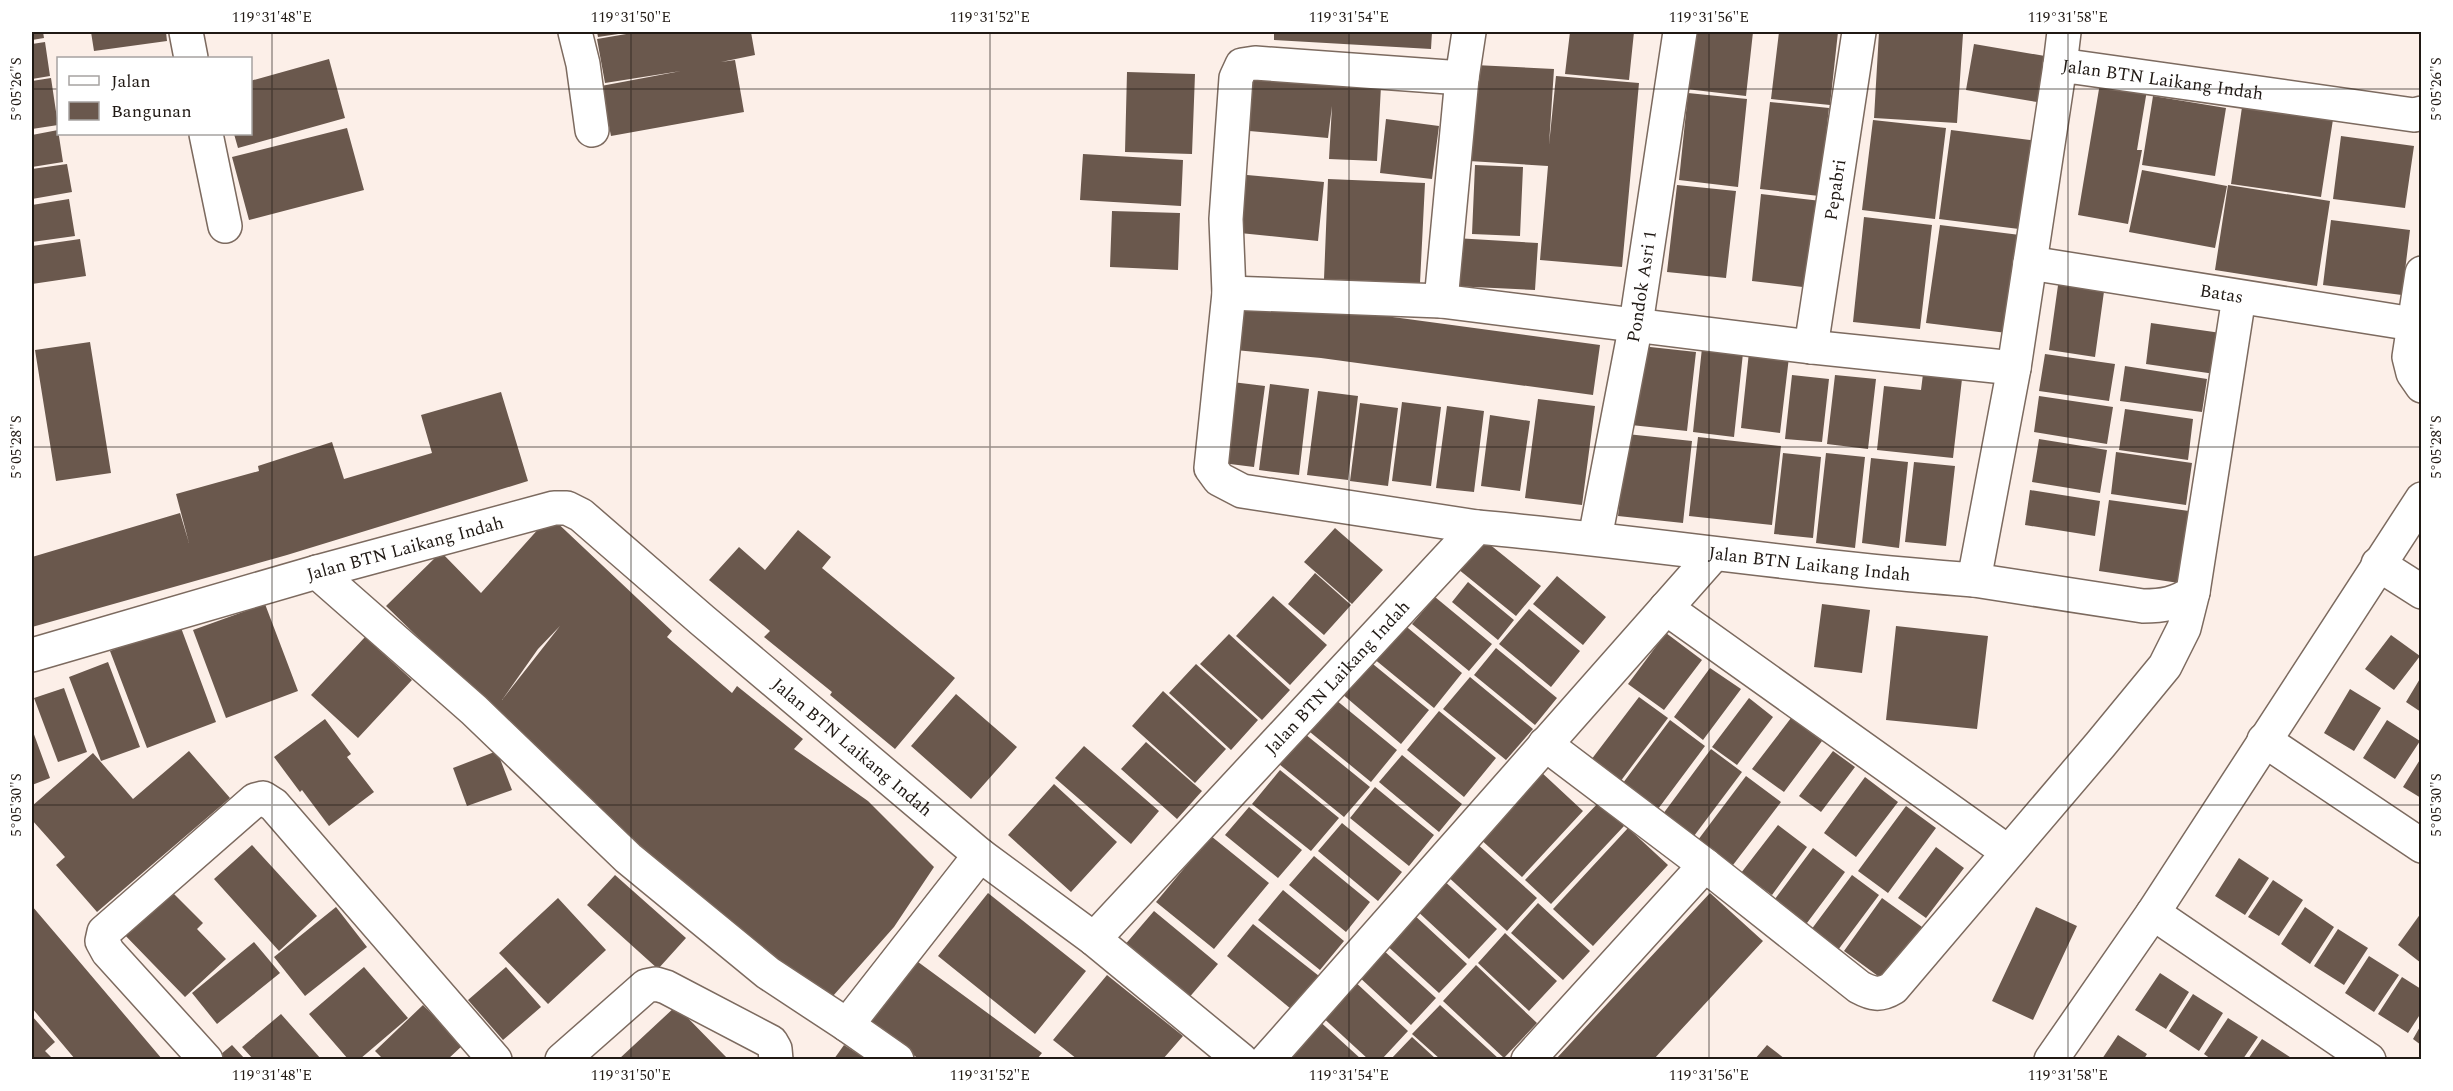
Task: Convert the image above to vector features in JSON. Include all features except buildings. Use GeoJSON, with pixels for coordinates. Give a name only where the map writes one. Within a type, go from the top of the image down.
{"type":"FeatureCollection","features":[{"type":"Feature","properties":{"kind":"street"},"geometry":{"type":"LineString","coordinates":[[186,32],[191,57]]}},
{"type":"Feature","properties":{"kind":"street"},"geometry":{"type":"LineString","coordinates":[[575,32],[583,64],[592,130]]}},
{"type":"Feature","properties":{"kind":"street"},"geometry":{"type":"LineString","coordinates":[[1441,301],[1462,78],[1469,32]]}},
{"type":"Feature","properties":{"kind":"street","name":"Pondok Asri 1"},"geometry":{"type":"LineString","coordinates":[[1595,538],[1636,324],[1680,32]]}},
{"type":"Feature","properties":{"kind":"street","name":"Pepabri"},"geometry":{"type":"LineString","coordinates":[[1811,347],[1858,32]]}},
{"type":"Feature","properties":{"kind":"street"},"geometry":{"type":"LineString","coordinates":[[2060,65],[2064,32]]}},
{"type":"Feature","properties":{"kind":"street"},"geometry":{"type":"LineString","coordinates":[[1462,78],[1255,63],[1242,65],[1236,78],[1226,219],[1229,293],[1210,468],[1219,479],[1242,491],[1477,527]]}},
{"type":"Feature","properties":{"kind":"street","name":"Jalan BTN Laikang Indah"},"geometry":{"type":"LineString","coordinates":[[32,656],[317,572],[554,508],[567,508],[581,515],[980,855],[1094,939],[1477,527],[1595,538],[1713,555],[1974,580],[2014,368],[2060,65],[2419,115]]}},
{"type":"Feature","properties":{"kind":"street"},"geometry":{"type":"LineString","coordinates":[[206,135],[225,226]]}},
{"type":"Feature","properties":{"kind":"street","name":"Batas"},"geometry":{"type":"LineString","coordinates":[[2030,263],[2413,324]]}},
{"type":"Feature","properties":{"kind":"street"},"geometry":{"type":"LineString","coordinates":[[2421,273],[2409,357],[2413,373],[2421,387]]}},
{"type":"Feature","properties":{"kind":"street"},"geometry":{"type":"LineString","coordinates":[[1229,293],[1441,301],[1811,347],[2014,368]]}},
{"type":"Feature","properties":{"kind":"street"},"geometry":{"type":"LineString","coordinates":[[1545,744],[1705,865],[1859,987],[1870,993],[1882,994],[1893,988],[2165,666],[2184,628],[2193,592],[2239,297]]}},
{"type":"Feature","properties":{"kind":"street"},"geometry":{"type":"LineString","coordinates":[[2051,1059],[2153,913],[2421,499]]}},
{"type":"Feature","properties":{"kind":"street"},"geometry":{"type":"LineString","coordinates":[[1267,1059],[1713,555]]}},
{"type":"Feature","properties":{"kind":"street"},"geometry":{"type":"LineString","coordinates":[[2378,564],[2421,592]]}},
{"type":"Feature","properties":{"kind":"street"},"geometry":{"type":"LineString","coordinates":[[317,572],[474,710],[628,858],[768,973],[897,1059]]}},
{"type":"Feature","properties":{"kind":"street"},"geometry":{"type":"LineString","coordinates":[[1974,580],[2143,606],[2162,606],[2180,601],[2193,592]]}},
{"type":"Feature","properties":{"kind":"street"},"geometry":{"type":"LineString","coordinates":[[1666,608],[2008,852]]}},
{"type":"Feature","properties":{"kind":"street"},"geometry":{"type":"LineString","coordinates":[[2264,740],[2421,846]]}},
{"type":"Feature","properties":{"kind":"street"},"geometry":{"type":"LineString","coordinates":[[206,1059],[108,952],[102,941],[104,932],[255,800],[263,798],[274,805],[495,1059]]}},
{"type":"Feature","properties":{"kind":"street"},"geometry":{"type":"LineString","coordinates":[[847,1025],[980,855]]}},
{"type":"Feature","properties":{"kind":"street"},"geometry":{"type":"LineString","coordinates":[[1528,1059],[1705,865]]}},
{"type":"Feature","properties":{"kind":"street"},"geometry":{"type":"LineString","coordinates":[[2153,913],[2368,1059]]}},
{"type":"Feature","properties":{"kind":"street"},"geometry":{"type":"LineString","coordinates":[[1094,939],[1241,1059]]}},
{"type":"Feature","properties":{"kind":"street"},"geometry":{"type":"LineString","coordinates":[[562,1059],[646,986],[656,984],[666,987],[771,1042],[775,1049],[776,1059]]}}]}
